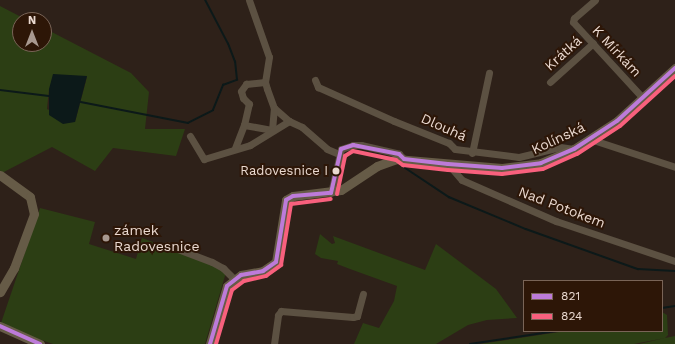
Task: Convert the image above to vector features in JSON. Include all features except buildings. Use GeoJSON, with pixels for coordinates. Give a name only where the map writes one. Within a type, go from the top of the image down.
{"type":"FeatureCollection","features":[{"type":"Feature","properties":{"kind":"street"},"geometry":{"type":"LineString","coordinates":[[249,0],[269,57],[265,82],[274,108],[272,130]]}},
{"type":"Feature","properties":{"kind":"street","name":"K Mírkám"},"geometry":{"type":"LineString","coordinates":[[595,0],[573,22],[643,98]]}},
{"type":"Feature","properties":{"kind":"street","name":"Krátká"},"geometry":{"type":"LineString","coordinates":[[550,82],[593,43]]}},
{"type":"Feature","properties":{"kind":"street","name":"Kolínská"},"geometry":{"type":"LineString","coordinates":[[234,279],[262,271],[276,262],[286,200],[293,196],[331,193],[349,185],[377,166],[404,159],[502,168],[532,165],[574,149],[590,139],[643,98],[675,68]]}},
{"type":"Feature","properties":{"kind":"street"},"geometry":{"type":"LineString","coordinates":[[472,153],[489,73]]}},
{"type":"Feature","properties":{"kind":"street","name":"Dlouhá"},"geometry":{"type":"LineString","coordinates":[[315,80],[318,87],[394,121],[436,136],[449,143],[455,149],[472,153],[519,156],[560,147],[574,149]]}},
{"type":"Feature","properties":{"kind":"street"},"geometry":{"type":"LineString","coordinates":[[235,148],[244,125],[249,104],[241,94],[246,84],[265,82]]}},
{"type":"Feature","properties":{"kind":"street"},"geometry":{"type":"LineString","coordinates":[[274,108],[289,121],[302,127],[327,149],[339,154],[331,193]]}},
{"type":"Feature","properties":{"kind":"street"},"geometry":{"type":"LineString","coordinates":[[190,136],[204,159],[235,148],[250,145],[272,130],[289,121]]}},
{"type":"Feature","properties":{"kind":"street"},"geometry":{"type":"LineString","coordinates":[[244,125],[272,130]]}},
{"type":"Feature","properties":{"kind":"street"},"geometry":{"type":"LineString","coordinates":[[590,139],[675,167]]}},
{"type":"Feature","properties":{"kind":"street","name":"Kolínská"},"geometry":{"type":"LineString","coordinates":[[339,154],[341,149],[356,144],[399,154],[404,159]]}},
{"type":"Feature","properties":{"kind":"street","name":"Nad Potokem"},"geometry":{"type":"LineString","coordinates":[[448,164],[462,180],[549,218],[675,261]]}},
{"type":"Feature","properties":{"kind":"street"},"geometry":{"type":"LineString","coordinates":[[0,175],[30,197],[34,214],[14,268],[0,292]]}},
{"type":"Feature","properties":{"kind":"street"},"geometry":{"type":"LineString","coordinates":[[166,245],[212,262],[223,268],[234,279],[227,286],[210,344]]}},
{"type":"Feature","properties":{"kind":"street"},"geometry":{"type":"LineString","coordinates":[[274,344],[278,315],[282,311],[353,317],[357,316],[363,294]]}},
{"type":"Feature","properties":{"kind":"street"},"geometry":{"type":"LineString","coordinates":[[0,326],[40,344]]}},
{"type":"Feature","properties":{"kind":"green space"},"geometry":{"type":"Polygon","coordinates":[[[0,6],[12,12],[12,52],[52,52],[52,32],[131,73],[149,92],[145,129],[185,129],[176,156],[113,148],[95,171],[52,147],[0,174],[0,6]],[[87,77],[49,89],[47,109],[75,122],[87,77]]]}},
{"type":"Feature","properties":{"kind":"green space"},"geometry":{"type":"Polygon","coordinates":[[[40,208],[95,222],[89,244],[136,259],[142,238],[227,269],[205,344],[53,344],[0,326],[40,208]]]}},
{"type":"Feature","properties":{"kind":"green space"},"geometry":{"type":"Polygon","coordinates":[[[320,234],[332,244],[335,243],[333,236],[425,270],[436,244],[496,289],[517,318],[487,320],[468,325],[436,344],[354,344],[363,323],[379,328],[394,301],[397,286],[337,264],[338,261],[321,258],[315,254],[320,234]]]}},
{"type":"Feature","properties":{"kind":"green space"},"geometry":{"type":"Polygon","coordinates":[[[663,313],[667,315],[668,335],[665,338],[634,344],[480,344],[559,332],[663,332],[663,313]]]}},
{"type":"Feature","properties":{"kind":"green space"},"geometry":{"type":"Polygon","coordinates":[[[675,336],[675,344],[639,344],[675,336]]]}},
{"type":"Feature","properties":{"kind":"shaded area"},"geometry":{"type":"Polygon","coordinates":[[[53,74],[87,76],[75,122],[63,124],[49,115],[49,89],[53,74]]]}},
{"type":"Feature","properties":{"kind":"waterway"},"geometry":{"type":"LineString","coordinates":[[81,102],[188,123],[213,110],[223,85],[237,80],[235,62],[228,44],[205,0]]}},
{"type":"Feature","properties":{"kind":"waterway"},"geometry":{"type":"LineString","coordinates":[[0,90],[49,96]]}},
{"type":"Feature","properties":{"kind":"waterway"},"geometry":{"type":"LineString","coordinates":[[401,165],[449,197],[526,229],[638,269],[675,271]]}},
{"type":"Feature","properties":{"kind":"waterway"},"geometry":{"type":"LineString","coordinates":[[663,308],[675,306]]}},
{"type":"Feature","properties":{"kind":"waterway"},"geometry":{"type":"LineString","coordinates":[[470,344],[549,332]]}},
{"type":"Feature","properties":{"kind":"transit line","name":"821"},"geometry":{"type":"LineString","coordinates":[[331,193],[341,149],[353,145],[399,154],[404,159],[448,164],[502,168],[541,163],[574,149],[617,121],[675,68]]}},
{"type":"Feature","properties":{"kind":"transit line","name":"824"},"geometry":{"type":"LineString","coordinates":[[337,194],[345,156],[353,151],[396,160],[403,165],[448,170],[502,174],[543,169],[577,154],[620,126],[675,76]]}},
{"type":"Feature","properties":{"kind":"transit line","name":"821"},"geometry":{"type":"LineString","coordinates":[[210,344],[227,286],[241,275],[263,271],[276,262],[286,200],[293,196],[331,193]]}},
{"type":"Feature","properties":{"kind":"transit line","name":"824"},"geometry":{"type":"LineString","coordinates":[[216,344],[232,290],[244,281],[266,276],[281,265],[291,204],[331,199]]}},
{"type":"Feature","properties":{"kind":"transit line","name":"821"},"geometry":{"type":"LineString","coordinates":[[0,326],[40,344]]}},
{"type":"Feature","properties":{"kind":"place","name":"Radovesnice I"},"geometry":{"type":"Point","coordinates":[336,171]}},
{"type":"Feature","properties":{"kind":"place","name":"zámek Radovesnice"},"geometry":{"type":"Point","coordinates":[106,238]}}]}
